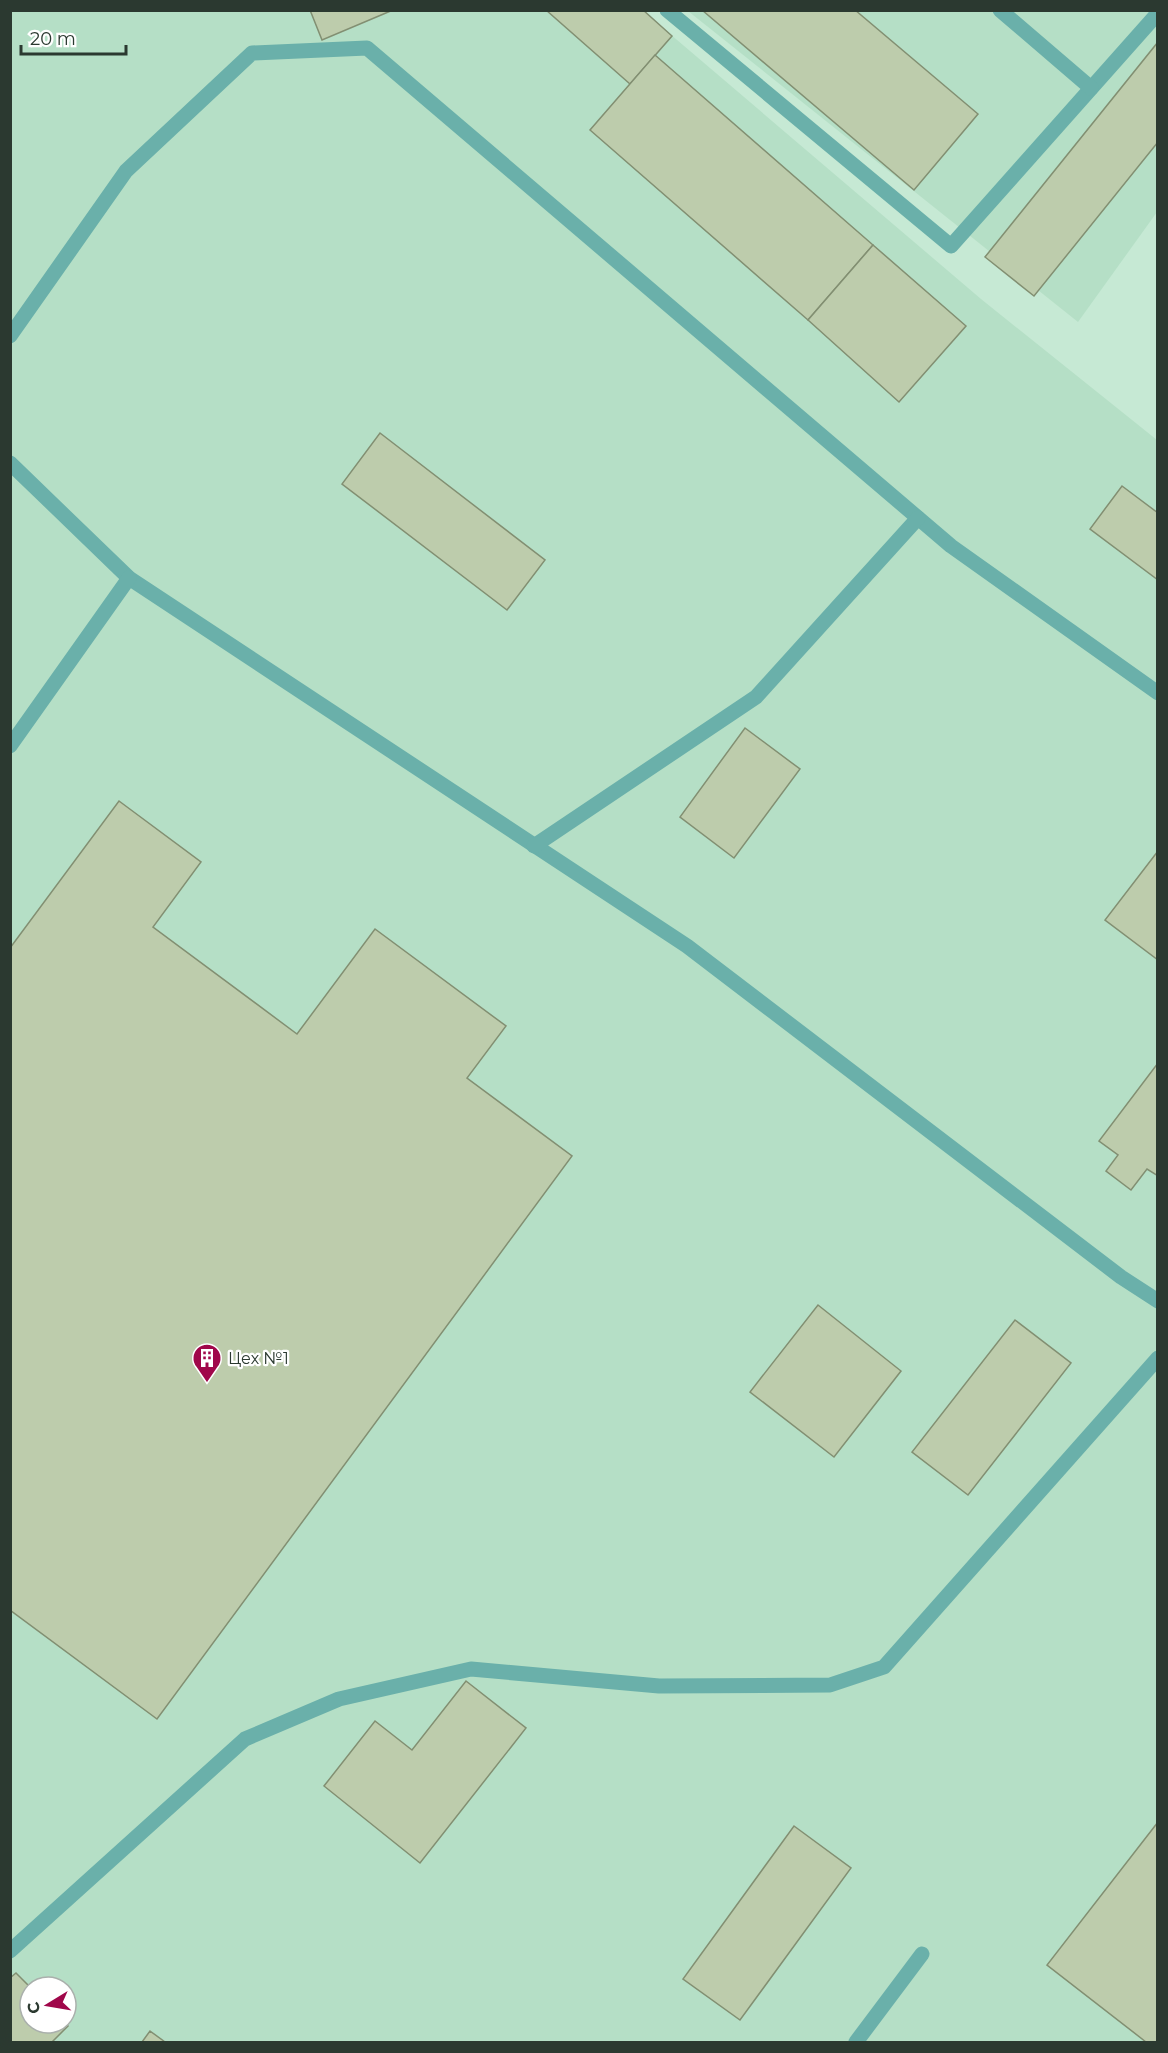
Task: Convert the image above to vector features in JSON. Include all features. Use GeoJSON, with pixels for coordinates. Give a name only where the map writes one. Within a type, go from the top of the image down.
{"type":"FeatureCollection","features":[{"type":"Feature","properties":{"kind":"lane"},"geometry":{"type":"LineString","coordinates":[[667,10],[951,246],[1158,13]]}},
{"type":"Feature","properties":{"kind":"lane"},"geometry":{"type":"LineString","coordinates":[[1000,10],[1091,88]]}},
{"type":"Feature","properties":{"kind":"lane"},"geometry":{"type":"LineString","coordinates":[[10,336],[126,171],[252,53],[367,48],[951,546],[1158,693]]}},
{"type":"Feature","properties":{"kind":"lane"},"geometry":{"type":"LineString","coordinates":[[10,463],[129,578],[687,946],[1121,1277],[1158,1301]]}},
{"type":"Feature","properties":{"kind":"lane"},"geometry":{"type":"LineString","coordinates":[[534,846],[756,698],[918,518]]}},
{"type":"Feature","properties":{"kind":"lane"},"geometry":{"type":"LineString","coordinates":[[10,746],[129,578]]}},
{"type":"Feature","properties":{"kind":"lane"},"geometry":{"type":"LineString","coordinates":[[10,1951],[245,1739],[339,1699],[471,1669],[671,1686],[830,1685],[884,1667],[1158,1358]]}},
{"type":"Feature","properties":{"kind":"lane"},"geometry":{"type":"LineString","coordinates":[[856,2043],[922,1954]]}},
{"type":"Feature","properties":{"kind":"shaded area"},"geometry":{"type":"Polygon","coordinates":[[[11,11],[643,11],[981,299],[1157,440],[1157,2042],[11,2042],[11,11]]]}},
{"type":"Feature","properties":{"kind":"shaded area"},"geometry":{"type":"Polygon","coordinates":[[[688,11],[1157,11],[1157,212],[1078,322],[688,11]]]}},
{"type":"Feature","properties":{"kind":"building"},"geometry":{"type":"Polygon","coordinates":[[[310,10],[393,10],[322,40],[310,10]]]}},
{"type":"Feature","properties":{"kind":"building"},"geometry":{"type":"Polygon","coordinates":[[[546,10],[643,10],[672,36],[630,84],[546,10]]]}},
{"type":"Feature","properties":{"kind":"building"},"geometry":{"type":"Polygon","coordinates":[[[702,10],[855,10],[978,114],[914,190],[702,10]]]}},
{"type":"Feature","properties":{"kind":"building"},"geometry":{"type":"Polygon","coordinates":[[[1158,42],[1158,142],[1034,296],[985,257],[1158,42]]]}},
{"type":"Feature","properties":{"kind":"building"},"geometry":{"type":"Polygon","coordinates":[[[655,55],[873,245],[808,320],[590,130],[655,55]]]}},
{"type":"Feature","properties":{"kind":"building"},"geometry":{"type":"Polygon","coordinates":[[[873,245],[966,326],[899,402],[808,320],[873,245]]]}},
{"type":"Feature","properties":{"kind":"building"},"geometry":{"type":"Polygon","coordinates":[[[380,433],[545,560],[507,610],[342,484],[380,433]]]}},
{"type":"Feature","properties":{"kind":"building"},"geometry":{"type":"Polygon","coordinates":[[[1122,486],[1158,513],[1158,580],[1090,529],[1122,486]]]}},
{"type":"Feature","properties":{"kind":"building"},"geometry":{"type":"Polygon","coordinates":[[[745,728],[800,769],[734,858],[680,817],[745,728]]]}},
{"type":"Feature","properties":{"kind":"building","name":"Цех №1"},"geometry":{"type":"Polygon","coordinates":[[[119,801],[201,862],[153,927],[297,1034],[375,929],[506,1026],[467,1078],[572,1156],[157,1719],[10,1610],[10,948],[119,801]]]}},
{"type":"Feature","properties":{"kind":"building"},"geometry":{"type":"Polygon","coordinates":[[[1158,851],[1158,960],[1105,920],[1158,851]]]}},
{"type":"Feature","properties":{"kind":"building"},"geometry":{"type":"Polygon","coordinates":[[[1158,1063],[1158,1176],[1147,1169],[1131,1190],[1106,1171],[1118,1155],[1099,1141],[1158,1063]]]}},
{"type":"Feature","properties":{"kind":"building"},"geometry":{"type":"Polygon","coordinates":[[[818,1305],[901,1371],[834,1457],[750,1392],[818,1305]]]}},
{"type":"Feature","properties":{"kind":"building"},"geometry":{"type":"Polygon","coordinates":[[[1015,1320],[1071,1363],[968,1495],[912,1452],[1015,1320]]]}},
{"type":"Feature","properties":{"kind":"building"},"geometry":{"type":"Polygon","coordinates":[[[466,1681],[526,1728],[420,1863],[324,1786],[375,1721],[412,1750],[466,1681]]]}},
{"type":"Feature","properties":{"kind":"building"},"geometry":{"type":"Polygon","coordinates":[[[1158,1822],[1158,2042],[1146,2042],[1047,1965],[1158,1822]]]}},
{"type":"Feature","properties":{"kind":"building"},"geometry":{"type":"Polygon","coordinates":[[[794,1826],[851,1868],[740,2020],[683,1979],[794,1826]]]}},
{"type":"Feature","properties":{"kind":"building"},"geometry":{"type":"Polygon","coordinates":[[[16,1973],[18,1975],[18,2035],[59,2035],[52,2042],[10,2042],[10,1978],[16,1973]]]}},
{"type":"Feature","properties":{"kind":"building"},"geometry":{"type":"Polygon","coordinates":[[[150,2031],[165,2042],[142,2042],[150,2031]]]}},
{"type":"Feature","properties":{"kind":"place","name":"Цех №1"},"geometry":{"type":"Point","coordinates":[207,1384]}}]}
